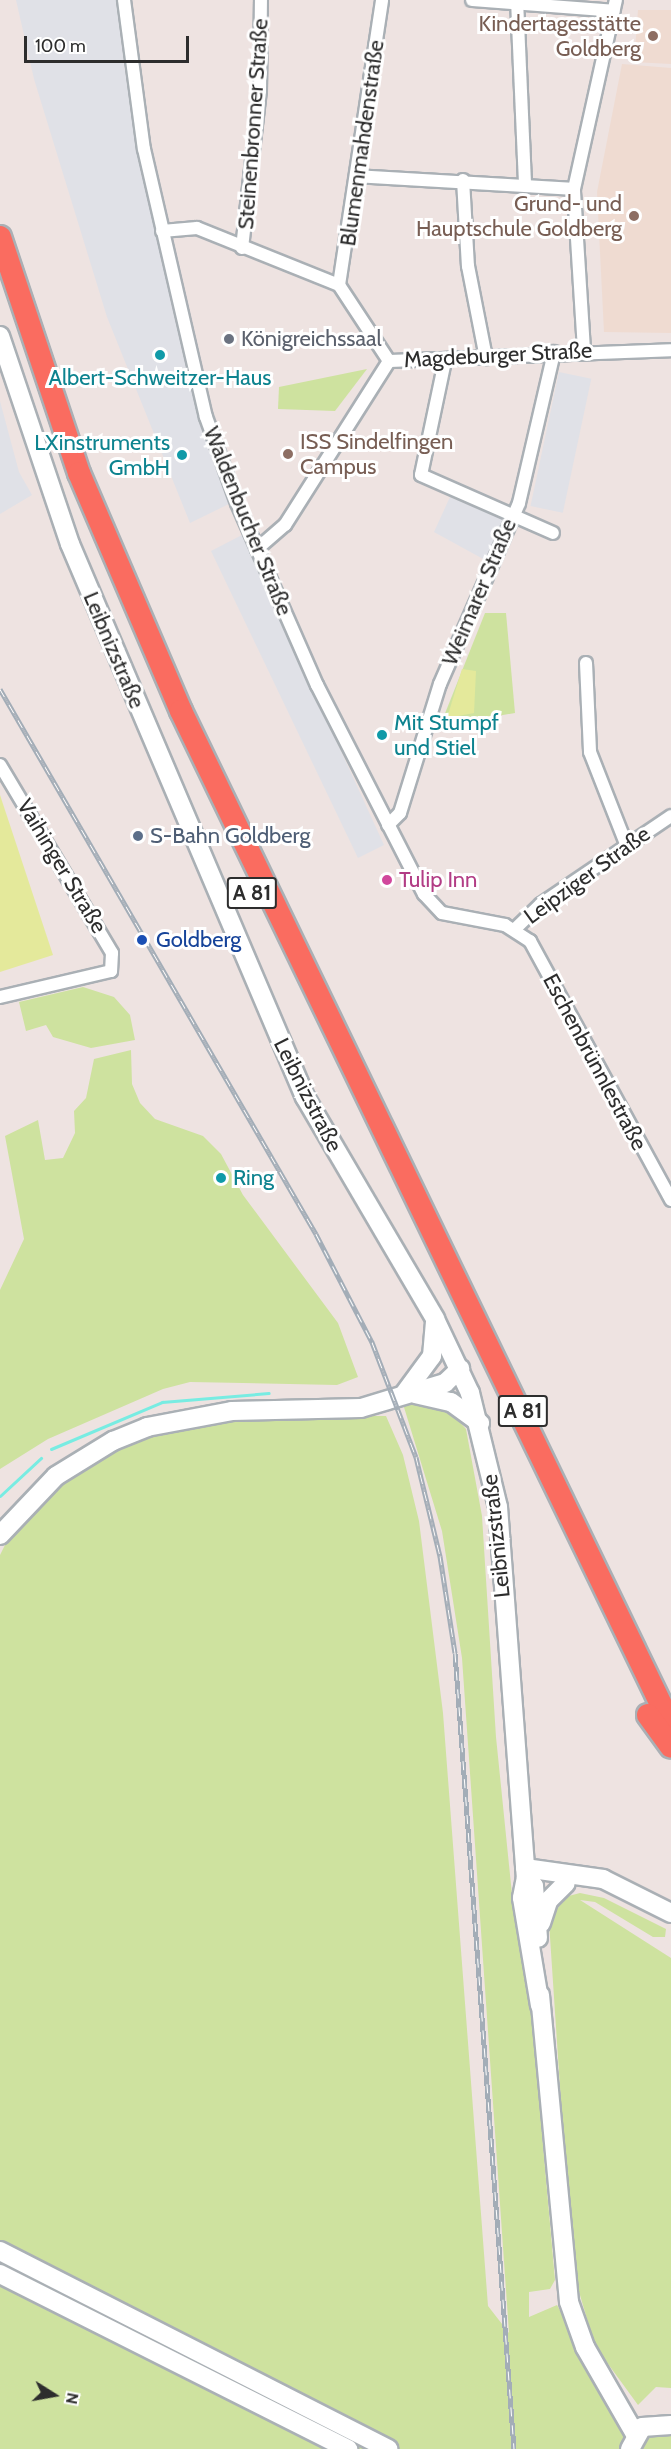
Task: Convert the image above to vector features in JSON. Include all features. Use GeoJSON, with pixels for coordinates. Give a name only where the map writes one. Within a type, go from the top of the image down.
{"type":"FeatureCollection","features":[{"type":"Feature","properties":{"kind":"highway","name":"A 81"},"geometry":{"type":"LineString","coordinates":[[0,237],[79,473],[181,711],[671,1725]]}},
{"type":"Feature","properties":{"kind":"highway","name":"A 81"},"geometry":{"type":"LineString","coordinates":[[0,273],[79,506],[159,692],[512,1417],[634,1689],[671,1747]]}},
{"type":"Feature","properties":{"kind":"street","name":"Waldenbucher Straße"},"geometry":{"type":"LineString","coordinates":[[123,0],[135,103],[162,231],[206,417],[257,549],[388,825],[434,908]]}},
{"type":"Feature","properties":{"kind":"street","name":"Steinenbronner Straße"},"geometry":{"type":"LineString","coordinates":[[242,248],[260,91],[261,0]]}},
{"type":"Feature","properties":{"kind":"street","name":"Blumenmahdenstraße"},"geometry":{"type":"LineString","coordinates":[[339,285],[382,0]]}},
{"type":"Feature","properties":{"kind":"street"},"geometry":{"type":"LineString","coordinates":[[472,0],[615,5],[574,189],[584,350]]}},
{"type":"Feature","properties":{"kind":"street"},"geometry":{"type":"LineString","coordinates":[[517,2],[525,182]]}},
{"type":"Feature","properties":{"kind":"street"},"geometry":{"type":"LineString","coordinates":[[356,176],[525,182],[574,189]]}},
{"type":"Feature","properties":{"kind":"street"},"geometry":{"type":"LineString","coordinates":[[463,180],[468,266],[486,358]]}},
{"type":"Feature","properties":{"kind":"street"},"geometry":{"type":"LineString","coordinates":[[162,231],[197,228],[339,285]]}},
{"type":"Feature","properties":{"kind":"street","name":"Magdeburger Straße"},"geometry":{"type":"LineString","coordinates":[[339,285],[389,361],[445,361],[584,350],[671,350]]}},
{"type":"Feature","properties":{"kind":"street","name":"Leibnizstraße"},"geometry":{"type":"LineString","coordinates":[[0,336],[41,467],[102,622],[305,1097],[435,1319],[460,1369],[480,1423],[498,1508],[525,1873]]}},
{"type":"Feature","properties":{"kind":"street","name":"Weimarer Straße"},"geometry":{"type":"LineString","coordinates":[[388,825],[400,813],[440,684],[525,484],[554,352]]}},
{"type":"Feature","properties":{"kind":"street"},"geometry":{"type":"LineString","coordinates":[[257,549],[285,525],[389,361]]}},
{"type":"Feature","properties":{"kind":"street"},"geometry":{"type":"LineString","coordinates":[[445,361],[420,472],[553,532]]}},
{"type":"Feature","properties":{"kind":"street"},"geometry":{"type":"LineString","coordinates":[[586,663],[590,752],[626,844]]}},
{"type":"Feature","properties":{"kind":"street","name":"Vaihinger Straße"},"geometry":{"type":"LineString","coordinates":[[0,765],[108,944],[111,971],[0,998]]}},
{"type":"Feature","properties":{"kind":"street","name":"Leipziger Straße"},"geometry":{"type":"LineString","coordinates":[[434,908],[515,929],[531,911],[626,844],[671,816]]}},
{"type":"Feature","properties":{"kind":"street","name":"Eschenbrünnlestraße"},"geometry":{"type":"LineString","coordinates":[[515,929],[539,954],[619,1113],[669,1194]]}},
{"type":"Feature","properties":{"kind":"street"},"geometry":{"type":"LineString","coordinates":[[404,1394],[420,1379],[432,1356],[435,1319]]}},
{"type":"Feature","properties":{"kind":"street"},"geometry":{"type":"LineString","coordinates":[[420,1379],[460,1369]]}},
{"type":"Feature","properties":{"kind":"street"},"geometry":{"type":"LineString","coordinates":[[0,1535],[56,1476],[112,1441],[147,1427],[231,1411],[361,1408],[445,1383],[460,1369]]}},
{"type":"Feature","properties":{"kind":"street"},"geometry":{"type":"LineString","coordinates":[[404,1394],[451,1402],[480,1423]]}},
{"type":"Feature","properties":{"kind":"street"},"geometry":{"type":"LineString","coordinates":[[525,1873],[541,1885],[566,1883],[592,1877]]}},
{"type":"Feature","properties":{"kind":"street"},"geometry":{"type":"LineString","coordinates":[[525,1873],[592,1877],[671,1913]]}},
{"type":"Feature","properties":{"kind":"street"},"geometry":{"type":"LineString","coordinates":[[525,1873],[534,1886],[539,1948],[540,2006]]}},
{"type":"Feature","properties":{"kind":"street"},"geometry":{"type":"LineString","coordinates":[[525,1873],[522,1898],[540,2006],[569,2302],[585,2347],[638,2436],[671,2425]]}},
{"type":"Feature","properties":{"kind":"street"},"geometry":{"type":"LineString","coordinates":[[539,1948],[545,1906],[566,1883]]}},
{"type":"Feature","properties":{"kind":"street"},"geometry":{"type":"LineString","coordinates":[[0,2251],[389,2449]]}},
{"type":"Feature","properties":{"kind":"street"},"geometry":{"type":"LineString","coordinates":[[0,2274],[348,2449]]}},
{"type":"Feature","properties":{"kind":"shaded area"},"geometry":{"type":"Polygon","coordinates":[[[16,0],[120,0],[124,66],[154,215],[209,443],[231,503],[190,523],[107,317],[34,79],[16,0]]]}},
{"type":"Feature","properties":{"kind":"shaded area","name":"Kindertagesstätte Goldberg"},"geometry":{"type":"Polygon","coordinates":[[[638,10],[671,10],[671,64],[634,62],[638,10]]]}},
{"type":"Feature","properties":{"kind":"shaded area","name":"Grund- und Hauptschule Goldberg"},"geometry":{"type":"Polygon","coordinates":[[[622,64],[671,68],[671,333],[604,332],[597,192],[622,64]]]}},
{"type":"Feature","properties":{"kind":"shaded area"},"geometry":{"type":"Polygon","coordinates":[[[559,372],[591,379],[563,513],[531,506],[559,372]]]}},
{"type":"Feature","properties":{"kind":"shaded area"},"geometry":{"type":"Polygon","coordinates":[[[0,401],[19,472],[32,495],[0,514],[0,401]]]}},
{"type":"Feature","properties":{"kind":"shaded area"},"geometry":{"type":"Polygon","coordinates":[[[450,497],[503,519],[485,560],[434,532],[450,497]]]}},
{"type":"Feature","properties":{"kind":"shaded area"},"geometry":{"type":"Polygon","coordinates":[[[242,535],[384,845],[358,858],[211,551],[242,535]]]}},
{"type":"Feature","properties":{"kind":"green space"},"geometry":{"type":"Polygon","coordinates":[[[367,369],[335,411],[278,409],[279,387],[367,369]]]}},
{"type":"Feature","properties":{"kind":"green space"},"geometry":{"type":"Polygon","coordinates":[[[485,613],[506,613],[515,713],[440,726],[485,613]]]}},
{"type":"Feature","properties":{"kind":"green space"},"geometry":{"type":"Polygon","coordinates":[[[462,669],[476,671],[474,713],[447,718],[462,669]]]}},
{"type":"Feature","properties":{"kind":"green space"},"geometry":{"type":"Polygon","coordinates":[[[0,795],[53,955],[0,972],[0,795]]]}},
{"type":"Feature","properties":{"kind":"green space"},"geometry":{"type":"Polygon","coordinates":[[[83,987],[114,997],[130,1015],[135,1040],[91,1048],[53,1037],[46,1025],[26,1031],[19,1002],[83,987]]]}},
{"type":"Feature","properties":{"kind":"green space"},"geometry":{"type":"Polygon","coordinates":[[[131,1050],[132,1084],[140,1103],[155,1119],[203,1136],[221,1154],[243,1195],[338,1323],[358,1377],[337,1385],[190,1382],[163,1389],[48,1439],[0,1469],[0,1290],[24,1239],[5,1136],[38,1120],[45,1160],[63,1158],[75,1133],[74,1111],[86,1098],[94,1059],[131,1050]]]}},
{"type":"Feature","properties":{"kind":"green space"},"geometry":{"type":"Polygon","coordinates":[[[422,1400],[443,1404],[466,1429],[482,1516],[496,1737],[514,1914],[519,1913],[532,2021],[555,2280],[550,2289],[529,2292],[529,2317],[557,2305],[627,2430],[624,2449],[0,2449],[0,1555],[10,1535],[62,1481],[149,1431],[244,1416],[386,1416],[403,1455],[419,1521],[443,1713],[488,2306],[509,2333],[462,1658],[442,1531],[403,1404],[422,1400]]]}},
{"type":"Feature","properties":{"kind":"green space"},"geometry":{"type":"Polygon","coordinates":[[[580,1893],[604,1898],[666,1929],[665,1937],[653,1937],[595,1902],[580,1900],[671,1958],[671,2388],[656,2387],[638,2405],[595,2346],[572,2268],[549,1922],[565,1897],[580,1893]]]}},
{"type":"Feature","properties":{"kind":"green space"},"geometry":{"type":"Polygon","coordinates":[[[671,2433],[671,2449],[639,2449],[646,2434],[671,2433]]]}},
{"type":"Feature","properties":{"kind":"waterway"},"geometry":{"type":"LineString","coordinates":[[51,1449],[162,1402],[269,1393]]}},
{"type":"Feature","properties":{"kind":"waterway"},"geometry":{"type":"LineString","coordinates":[[0,1496],[41,1458]]}},
{"type":"Feature","properties":{"kind":"railway"},"geometry":{"type":"LineString","coordinates":[[0,689],[316,1234],[372,1342],[416,1457],[440,1556],[455,1653],[514,2449]]}},
{"type":"Feature","properties":{"kind":"place","name":"Kindertagesstätte Goldberg"},"geometry":{"type":"Point","coordinates":[653,36]}},
{"type":"Feature","properties":{"kind":"place","name":"Grund- und Hauptschule Goldberg"},"geometry":{"type":"Point","coordinates":[634,216]}},
{"type":"Feature","properties":{"kind":"place","name":"Königreichssaal"},"geometry":{"type":"Point","coordinates":[229,339]}},
{"type":"Feature","properties":{"kind":"place","name":"Albert-Schweitzer-Haus"},"geometry":{"type":"Point","coordinates":[160,355]}},
{"type":"Feature","properties":{"kind":"place","name":"ISS Sindelfingen Campus"},"geometry":{"type":"Point","coordinates":[288,454]}},
{"type":"Feature","properties":{"kind":"place","name":"LXinstruments GmbH"},"geometry":{"type":"Point","coordinates":[182,455]}},
{"type":"Feature","properties":{"kind":"place","name":"Mit Stumpf und Stiel"},"geometry":{"type":"Point","coordinates":[382,735]}},
{"type":"Feature","properties":{"kind":"place","name":"S-Bahn Goldberg"},"geometry":{"type":"Point","coordinates":[138,836]}},
{"type":"Feature","properties":{"kind":"place","name":"Tulip Inn"},"geometry":{"type":"Point","coordinates":[387,880]}},
{"type":"Feature","properties":{"kind":"place","name":"Goldberg"},"geometry":{"type":"Point","coordinates":[142,940]}},
{"type":"Feature","properties":{"kind":"place","name":"Ring"},"geometry":{"type":"Point","coordinates":[221,1178]}}]}
